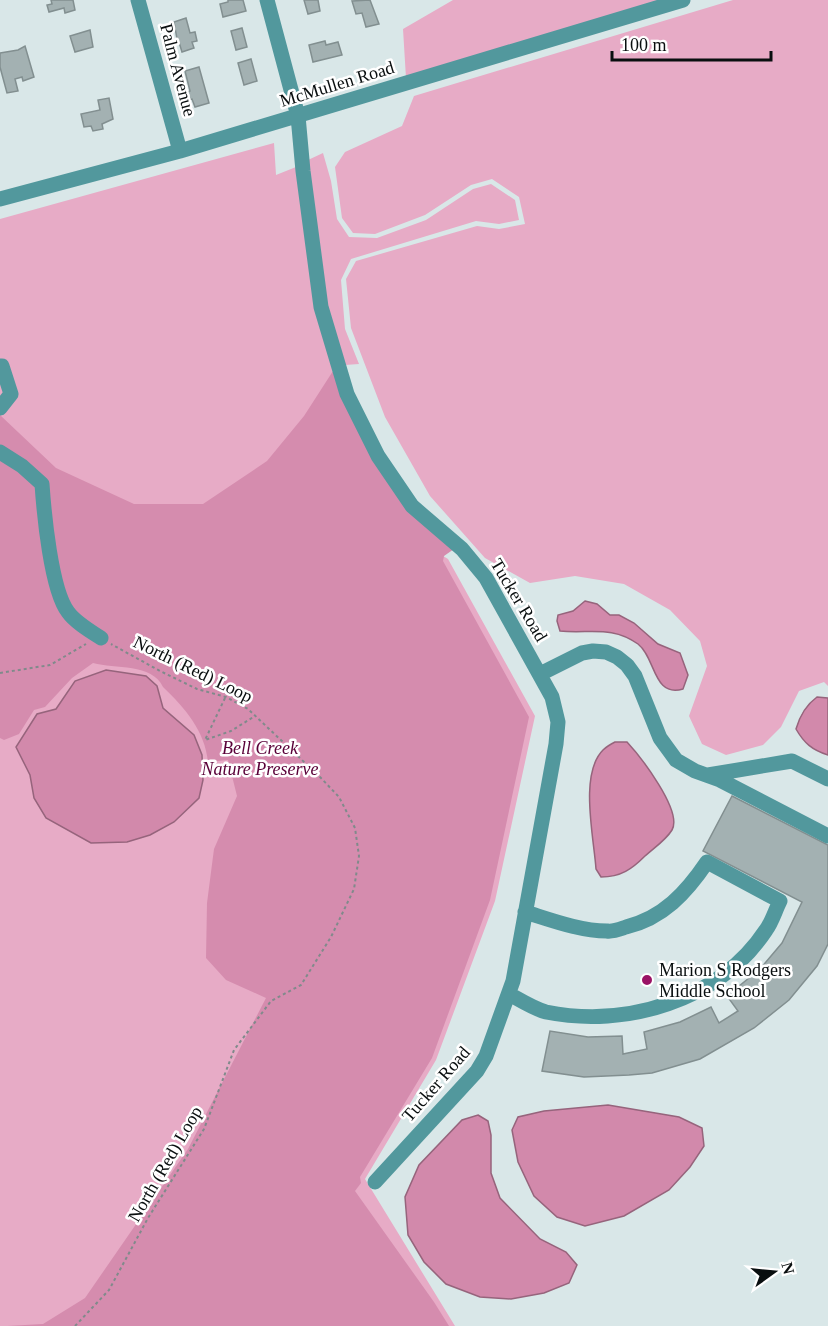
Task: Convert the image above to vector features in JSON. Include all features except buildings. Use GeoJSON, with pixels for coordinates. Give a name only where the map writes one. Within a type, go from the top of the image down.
{"type":"FeatureCollection","features":[{"type":"Feature","properties":{"kind":"street","name":"Palm Avenue"},"geometry":{"type":"LineString","coordinates":[[138,0],[180,151]]}},
{"type":"Feature","properties":{"kind":"street","name":"Tucker Road"},"geometry":{"type":"LineString","coordinates":[[267,0],[298,116],[321,307],[347,394],[378,456],[412,506],[462,549],[486,578],[540,674],[552,698],[558,722],[509,994],[486,1056],[477,1071],[375,1182]]}},
{"type":"Feature","properties":{"kind":"street","name":"McMullen Road"},"geometry":{"type":"LineString","coordinates":[[0,199],[180,151],[683,0]]}},
{"type":"Feature","properties":{"kind":"street"},"geometry":{"type":"LineString","coordinates":[[0,366],[3,366],[11,394],[0,408]]}},
{"type":"Feature","properties":{"kind":"street"},"geometry":{"type":"LineString","coordinates":[[0,452],[22,466],[42,484],[45,521],[57,587],[68,612],[100,638]]}},
{"type":"Feature","properties":{"kind":"street"},"geometry":{"type":"LineString","coordinates":[[540,674],[582,653],[606,652],[617,657],[635,676],[667,750],[685,766],[705,776],[720,780],[828,836]]}},
{"type":"Feature","properties":{"kind":"street"},"geometry":{"type":"LineString","coordinates":[[705,776],[792,761],[828,779]]}},
{"type":"Feature","properties":{"kind":"street"},"geometry":{"type":"LineString","coordinates":[[509,994],[544,1011],[594,1018],[649,1010],[699,991],[736,965],[766,930],[780,901],[707,862],[691,886],[667,909],[642,923],[609,932],[574,926],[525,912]]}},
{"type":"Feature","properties":{"kind":"path"},"geometry":{"type":"LineString","coordinates":[[0,673],[50,665],[100,638]]}},
{"type":"Feature","properties":{"kind":"path","name":"North (Red) Loop"},"geometry":{"type":"LineString","coordinates":[[75,1326],[109,1290],[148,1218],[204,1129],[234,1050],[271,1001],[301,985],[331,937],[354,889],[359,856],[355,828],[339,798],[248,709],[226,697],[197,689],[100,638]]}},
{"type":"Feature","properties":{"kind":"path"},"geometry":{"type":"LineString","coordinates":[[226,697],[205,740],[231,731],[255,716]]}},
{"type":"Feature","properties":{"kind":"green space"},"geometry":{"type":"Polygon","coordinates":[[[453,0],[664,0],[406,78],[403,29],[453,0]]]}},
{"type":"Feature","properties":{"kind":"green space"},"geometry":{"type":"Polygon","coordinates":[[[733,0],[828,0],[828,686],[824,682],[799,691],[781,727],[763,745],[726,755],[702,744],[689,716],[707,666],[700,641],[670,610],[624,584],[575,576],[530,583],[485,558],[430,496],[385,417],[351,328],[346,279],[356,261],[477,226],[499,229],[525,224],[519,197],[492,179],[471,185],[425,215],[375,234],[353,233],[342,218],[335,167],[345,152],[402,126],[414,96],[733,0]]]}},
{"type":"Feature","properties":{"kind":"green space","name":"Bell Creek Nature Preserve"},"geometry":{"type":"Polygon","coordinates":[[[274,143],[276,175],[296,167],[356,502],[448,559],[535,716],[495,901],[436,1060],[365,1179],[455,1326],[0,1326],[0,219],[274,143]]]}},
{"type":"Feature","properties":{"kind":"green space"},"geometry":{"type":"Polygon","coordinates":[[[323,153],[331,181],[337,219],[349,237],[377,238],[426,220],[473,189],[491,184],[515,200],[519,220],[499,224],[476,221],[351,259],[341,280],[345,329],[359,364],[345,365],[327,306],[308,160],[323,153]]]}},
{"type":"Feature","properties":{"kind":"green space"},"geometry":{"type":"Polygon","coordinates":[[[333,371],[373,459],[454,549],[444,556],[443,561],[529,717],[490,900],[432,1058],[360,1177],[361,1183],[355,1191],[449,1326],[7,1326],[43,1324],[85,1298],[188,1149],[266,998],[226,980],[206,958],[207,903],[214,849],[237,796],[228,760],[208,762],[203,740],[193,721],[158,679],[142,670],[93,663],[72,678],[45,707],[34,710],[19,734],[4,740],[0,738],[0,415],[56,468],[134,504],[203,504],[267,461],[304,416],[333,371]]]}},
{"type":"Feature","properties":{"kind":"shaded area"},"geometry":{"type":"Polygon","coordinates":[[[585,601],[597,604],[610,615],[619,615],[634,623],[658,644],[680,653],[688,675],[683,689],[666,688],[660,682],[644,650],[628,638],[610,632],[560,631],[558,615],[573,611],[585,601]]]}},
{"type":"Feature","properties":{"kind":"shaded area"},"geometry":{"type":"Polygon","coordinates":[[[106,670],[146,676],[157,686],[163,708],[194,735],[202,755],[203,780],[199,798],[174,822],[150,835],[127,842],[91,843],[46,818],[34,798],[30,775],[16,747],[37,714],[56,709],[75,681],[106,670]]]}},
{"type":"Feature","properties":{"kind":"shaded area"},"geometry":{"type":"Polygon","coordinates":[[[817,697],[828,698],[828,755],[809,745],[796,729],[804,711],[817,697]]]}},
{"type":"Feature","properties":{"kind":"shaded area"},"geometry":{"type":"Polygon","coordinates":[[[615,742],[627,742],[641,759],[666,797],[674,821],[667,837],[635,865],[620,874],[601,877],[596,869],[590,790],[596,761],[603,750],[615,742]]]}},
{"type":"Feature","properties":{"kind":"shaded area"},"geometry":{"type":"Polygon","coordinates":[[[608,1105],[679,1117],[702,1128],[704,1146],[690,1167],[669,1190],[624,1216],[585,1226],[557,1217],[534,1196],[518,1162],[512,1130],[518,1117],[544,1111],[608,1105]]]}},
{"type":"Feature","properties":{"kind":"shaded area"},"geometry":{"type":"Polygon","coordinates":[[[478,1115],[488,1121],[491,1135],[491,1173],[500,1198],[540,1239],[566,1252],[577,1265],[569,1283],[544,1293],[511,1299],[480,1297],[446,1284],[424,1262],[408,1235],[405,1197],[419,1165],[462,1120],[478,1115]]]}},
{"type":"Feature","properties":{"kind":"place","name":"Marion S Rodgers Middle School"},"geometry":{"type":"Point","coordinates":[647,980]}}]}
